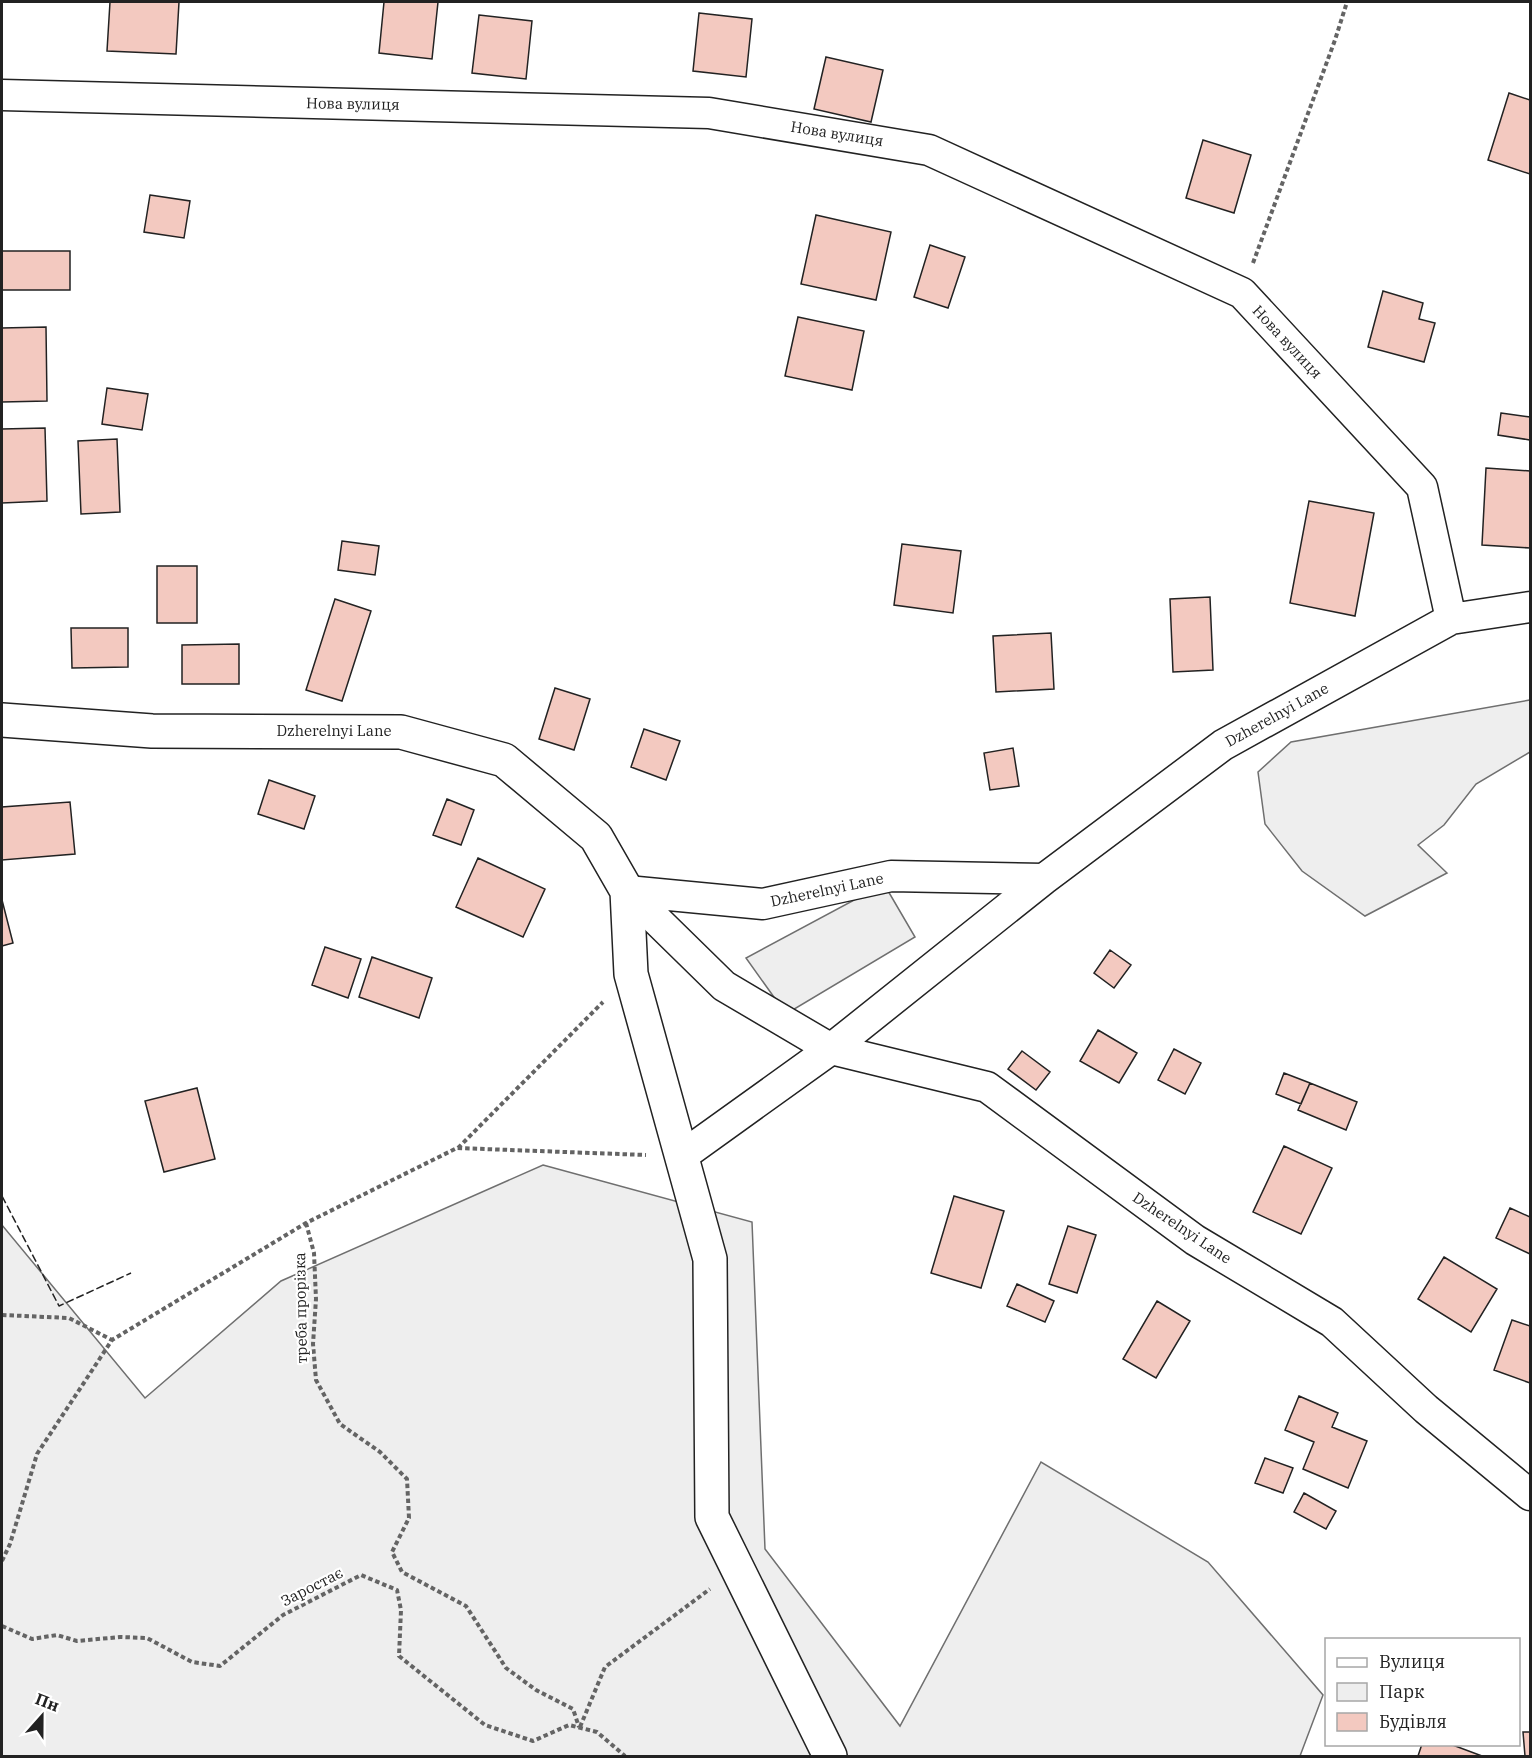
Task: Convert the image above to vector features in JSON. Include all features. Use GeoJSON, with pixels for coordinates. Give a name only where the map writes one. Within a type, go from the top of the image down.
{"type":"FeatureCollection","features":[{"type":"Feature","properties":{"kind":"street","name":"Нова вулиця"},"geometry":{"type":"LineString","coordinates":[[2,95],[709,113],[929,150],[1242,293],[1422,487],[1451,619]]}},
{"type":"Feature","properties":{"kind":"street","name":"Dzherelnyi Lane"},"geometry":{"type":"LineString","coordinates":[[627,891],[763,904],[891,876],[1044,879],[1223,745],[1451,619],[1530,607]]}},
{"type":"Feature","properties":{"kind":"street","name":"Dzherelnyi Lane"},"geometry":{"type":"LineString","coordinates":[[2,720],[152,731],[401,732],[504,760],[596,837],[627,891],[724,986],[831,1049],[987,1087],[1195,1240],[1332,1322],[1426,1409],[1530,1495]]}},
{"type":"Feature","properties":{"kind":"street"},"geometry":{"type":"LineString","coordinates":[[682,1156],[831,1049],[1044,879]]}},
{"type":"Feature","properties":{"kind":"street"},"geometry":{"type":"LineString","coordinates":[[627,891],[631,974],[710,1259],[712,1517],[830,1756]]}},
{"type":"Feature","properties":{"kind":"path"},"geometry":{"type":"LineString","coordinates":[[1242,293],[1347,2]]}},
{"type":"Feature","properties":{"kind":"path"},"geometry":{"type":"LineString","coordinates":[[2,1561],[10,1544],[37,1455],[112,1340],[306,1223],[457,1148],[631,974]]}},
{"type":"Feature","properties":{"kind":"path"},"geometry":{"type":"LineString","coordinates":[[457,1148],[682,1156]]}},
{"type":"Feature","properties":{"kind":"path","name":"треба прорізка"},"geometry":{"type":"LineString","coordinates":[[306,1223],[314,1253],[316,1299],[313,1344],[316,1380],[340,1424],[380,1452],[407,1479],[409,1518],[392,1552],[402,1572],[466,1606],[506,1668],[536,1690],[573,1709],[579,1728]]}},
{"type":"Feature","properties":{"kind":"path"},"geometry":{"type":"LineString","coordinates":[[2,1315],[69,1318],[112,1340]]}},
{"type":"Feature","properties":{"kind":"path"},"geometry":{"type":"LineString","coordinates":[[625,1756],[597,1732],[579,1728],[605,1666],[737,1568]]}},
{"type":"Feature","properties":{"kind":"path","name":"Заростає"},"geometry":{"type":"LineString","coordinates":[[2,1626],[32,1639],[57,1635],[77,1641],[120,1637],[147,1638],[192,1662],[220,1666],[283,1615],[361,1575],[397,1590],[401,1610],[399,1656],[485,1725],[534,1741],[569,1725],[579,1728]]}},
{"type":"Feature","properties":{"kind":"green space"},"geometry":{"type":"Polygon","coordinates":[[[1530,700],[1530,752],[1476,784],[1444,825],[1418,845],[1447,873],[1365,916],[1302,871],[1265,824],[1258,772],[1291,742],[1530,700]]]}},
{"type":"Feature","properties":{"kind":"green space"},"geometry":{"type":"Polygon","coordinates":[[[884,884],[915,937],[786,1014],[746,958],[884,884]]]}},
{"type":"Feature","properties":{"kind":"green space"},"geometry":{"type":"Polygon","coordinates":[[[543,1165],[752,1222],[765,1549],[900,1726],[1041,1462],[1208,1562],[1323,1695],[1300,1756],[2,1756],[2,1225],[145,1398],[281,1281],[543,1165]]]}},
{"type":"Feature","properties":{"kind":"building"},"geometry":{"type":"Polygon","coordinates":[[[110,2],[179,2],[176,54],[107,51],[110,2]]]}},
{"type":"Feature","properties":{"kind":"building"},"geometry":{"type":"Polygon","coordinates":[[[384,2],[438,2],[432,59],[379,53],[384,2]]]}},
{"type":"Feature","properties":{"kind":"building"},"geometry":{"type":"Polygon","coordinates":[[[699,13],[752,19],[746,77],[693,71],[699,13]]]}},
{"type":"Feature","properties":{"kind":"building"},"geometry":{"type":"Polygon","coordinates":[[[479,15],[532,21],[526,79],[472,73],[479,15]]]}},
{"type":"Feature","properties":{"kind":"building"},"geometry":{"type":"Polygon","coordinates":[[[826,57],[883,70],[871,122],[814,109],[826,57]]]}},
{"type":"Feature","properties":{"kind":"building"},"geometry":{"type":"Polygon","coordinates":[[[1509,93],[1530,100],[1530,174],[1488,160],[1509,93]]]}},
{"type":"Feature","properties":{"kind":"building"},"geometry":{"type":"Polygon","coordinates":[[[1203,140],[1251,155],[1234,213],[1186,198],[1203,140]]]}},
{"type":"Feature","properties":{"kind":"building"},"geometry":{"type":"Polygon","coordinates":[[[150,195],[190,201],[184,238],[144,232],[150,195]]]}},
{"type":"Feature","properties":{"kind":"building"},"geometry":{"type":"Polygon","coordinates":[[[816,215],[891,232],[876,300],[801,284],[816,215]]]}},
{"type":"Feature","properties":{"kind":"building"},"geometry":{"type":"Polygon","coordinates":[[[930,245],[965,257],[948,308],[914,297],[930,245]]]}},
{"type":"Feature","properties":{"kind":"building"},"geometry":{"type":"Polygon","coordinates":[[[2,251],[70,251],[70,290],[2,290],[2,251]]]}},
{"type":"Feature","properties":{"kind":"building"},"geometry":{"type":"Polygon","coordinates":[[[1383,291],[1423,303],[1419,319],[1435,323],[1424,362],[1368,347],[1383,291]]]}},
{"type":"Feature","properties":{"kind":"building"},"geometry":{"type":"Polygon","coordinates":[[[798,317],[864,331],[852,390],[785,376],[798,317]]]}},
{"type":"Feature","properties":{"kind":"building"},"geometry":{"type":"Polygon","coordinates":[[[46,327],[47,401],[2,402],[2,328],[46,327]]]}},
{"type":"Feature","properties":{"kind":"building"},"geometry":{"type":"Polygon","coordinates":[[[107,388],[148,394],[142,430],[102,424],[107,388]]]}},
{"type":"Feature","properties":{"kind":"building"},"geometry":{"type":"Polygon","coordinates":[[[1501,413],[1530,417],[1530,440],[1498,435],[1501,413]]]}},
{"type":"Feature","properties":{"kind":"building"},"geometry":{"type":"Polygon","coordinates":[[[45,428],[47,501],[2,503],[2,429],[45,428]]]}},
{"type":"Feature","properties":{"kind":"building"},"geometry":{"type":"Polygon","coordinates":[[[117,439],[120,512],[81,514],[78,441],[117,439]]]}},
{"type":"Feature","properties":{"kind":"building"},"geometry":{"type":"Polygon","coordinates":[[[1486,468],[1530,471],[1530,548],[1482,545],[1486,468]]]}},
{"type":"Feature","properties":{"kind":"building"},"geometry":{"type":"Polygon","coordinates":[[[1309,501],[1374,513],[1355,616],[1290,603],[1309,501]]]}},
{"type":"Feature","properties":{"kind":"building"},"geometry":{"type":"Polygon","coordinates":[[[342,541],[379,546],[375,575],[338,570],[342,541]]]}},
{"type":"Feature","properties":{"kind":"building"},"geometry":{"type":"Polygon","coordinates":[[[902,544],[961,551],[953,613],[894,605],[902,544]]]}},
{"type":"Feature","properties":{"kind":"building"},"geometry":{"type":"Polygon","coordinates":[[[157,566],[197,566],[197,623],[157,623],[157,566]]]}},
{"type":"Feature","properties":{"kind":"building"},"geometry":{"type":"Polygon","coordinates":[[[1210,597],[1213,670],[1173,672],[1170,599],[1210,597]]]}},
{"type":"Feature","properties":{"kind":"building"},"geometry":{"type":"Polygon","coordinates":[[[335,599],[371,611],[342,701],[306,690],[335,599]]]}},
{"type":"Feature","properties":{"kind":"building"},"geometry":{"type":"Polygon","coordinates":[[[71,628],[128,628],[128,667],[72,668],[71,628]]]}},
{"type":"Feature","properties":{"kind":"building"},"geometry":{"type":"Polygon","coordinates":[[[1051,633],[1054,689],[996,692],[993,636],[1051,633]]]}},
{"type":"Feature","properties":{"kind":"building"},"geometry":{"type":"Polygon","coordinates":[[[239,644],[239,684],[182,684],[182,645],[239,644]]]}},
{"type":"Feature","properties":{"kind":"building"},"geometry":{"type":"Polygon","coordinates":[[[555,688],[590,699],[574,750],[539,739],[555,688]]]}},
{"type":"Feature","properties":{"kind":"building"},"geometry":{"type":"Polygon","coordinates":[[[644,729],[680,741],[666,780],[631,767],[644,729]]]}},
{"type":"Feature","properties":{"kind":"building"},"geometry":{"type":"Polygon","coordinates":[[[1013,748],[1019,786],[990,790],[984,753],[1013,748]]]}},
{"type":"Feature","properties":{"kind":"building"},"geometry":{"type":"Polygon","coordinates":[[[269,780],[315,796],[304,829],[258,814],[269,780]]]}},
{"type":"Feature","properties":{"kind":"building"},"geometry":{"type":"Polygon","coordinates":[[[447,799],[474,810],[461,845],[433,835],[447,799]]]}},
{"type":"Feature","properties":{"kind":"building"},"geometry":{"type":"Polygon","coordinates":[[[70,802],[75,854],[2,860],[2,807],[70,802]]]}},
{"type":"Feature","properties":{"kind":"building"},"geometry":{"type":"Polygon","coordinates":[[[478,858],[545,889],[523,937],[456,907],[478,858]]]}},
{"type":"Feature","properties":{"kind":"building"},"geometry":{"type":"Polygon","coordinates":[[[2,900],[13,943],[2,946],[2,900]]]}},
{"type":"Feature","properties":{"kind":"building"},"geometry":{"type":"Polygon","coordinates":[[[325,947],[361,959],[348,998],[312,985],[325,947]]]}},
{"type":"Feature","properties":{"kind":"building"},"geometry":{"type":"Polygon","coordinates":[[[1110,950],[1131,965],[1114,988],[1094,973],[1110,950]]]}},
{"type":"Feature","properties":{"kind":"building"},"geometry":{"type":"Polygon","coordinates":[[[372,957],[432,978],[419,1018],[359,997],[372,957]]]}},
{"type":"Feature","properties":{"kind":"building"},"geometry":{"type":"Polygon","coordinates":[[[1098,1030],[1137,1053],[1119,1083],[1080,1061],[1098,1030]]]}},
{"type":"Feature","properties":{"kind":"building"},"geometry":{"type":"Polygon","coordinates":[[[1174,1049],[1201,1063],[1185,1094],[1158,1080],[1174,1049]]]}},
{"type":"Feature","properties":{"kind":"building"},"geometry":{"type":"Polygon","coordinates":[[[1022,1051],[1050,1072],[1036,1090],[1008,1069],[1022,1051]]]}},
{"type":"Feature","properties":{"kind":"building"},"geometry":{"type":"Polygon","coordinates":[[[1284,1073],[1310,1083],[1301,1104],[1276,1094],[1284,1073]]]}},
{"type":"Feature","properties":{"kind":"building"},"geometry":{"type":"Polygon","coordinates":[[[1310,1083],[1357,1102],[1346,1130],[1298,1110],[1310,1083]]]}},
{"type":"Feature","properties":{"kind":"building"},"geometry":{"type":"Polygon","coordinates":[[[197,1088],[215,1159],[164,1172],[145,1101],[197,1088]]]}},
{"type":"Feature","properties":{"kind":"building"},"geometry":{"type":"Polygon","coordinates":[[[1284,1146],[1332,1168],[1301,1234],[1253,1212],[1284,1146]]]}},
{"type":"Feature","properties":{"kind":"building"},"geometry":{"type":"Polygon","coordinates":[[[954,1196],[1004,1211],[981,1288],[931,1273],[954,1196]]]}},
{"type":"Feature","properties":{"kind":"building"},"geometry":{"type":"Polygon","coordinates":[[[1510,1208],[1530,1217],[1530,1254],[1496,1238],[1510,1208]]]}},
{"type":"Feature","properties":{"kind":"building"},"geometry":{"type":"Polygon","coordinates":[[[1068,1226],[1096,1235],[1077,1293],[1049,1284],[1068,1226]]]}},
{"type":"Feature","properties":{"kind":"building"},"geometry":{"type":"Polygon","coordinates":[[[1444,1257],[1497,1289],[1471,1332],[1418,1299],[1444,1257]]]}},
{"type":"Feature","properties":{"kind":"building"},"geometry":{"type":"Polygon","coordinates":[[[1017,1284],[1054,1301],[1045,1322],[1007,1306],[1017,1284]]]}},
{"type":"Feature","properties":{"kind":"building"},"geometry":{"type":"Polygon","coordinates":[[[1157,1301],[1190,1321],[1156,1378],[1123,1359],[1157,1301]]]}},
{"type":"Feature","properties":{"kind":"building"},"geometry":{"type":"Polygon","coordinates":[[[1512,1320],[1530,1326],[1530,1383],[1494,1370],[1512,1320]]]}},
{"type":"Feature","properties":{"kind":"building"},"geometry":{"type":"Polygon","coordinates":[[[1299,1396],[1338,1413],[1332,1427],[1367,1441],[1348,1488],[1303,1469],[1314,1442],[1285,1430],[1299,1396]]]}},
{"type":"Feature","properties":{"kind":"building"},"geometry":{"type":"Polygon","coordinates":[[[1265,1458],[1293,1468],[1283,1493],[1255,1483],[1265,1458]]]}},
{"type":"Feature","properties":{"kind":"building"},"geometry":{"type":"Polygon","coordinates":[[[1304,1493],[1336,1511],[1326,1529],[1294,1512],[1304,1493]]]}},
{"type":"Feature","properties":{"kind":"building"},"geometry":{"type":"Polygon","coordinates":[[[1523,1732],[1530,1732],[1530,1756],[1525,1756],[1523,1732]]]}},
{"type":"Feature","properties":{"kind":"building"},"geometry":{"type":"Polygon","coordinates":[[[1421,1746],[1455,1746],[1482,1756],[1418,1756],[1421,1746]]]}},
{"type":"Feature","properties":{"kind":"fence"},"geometry":{"type":"LineString","coordinates":[[2,1196],[59,1306],[131,1273]]}}]}
